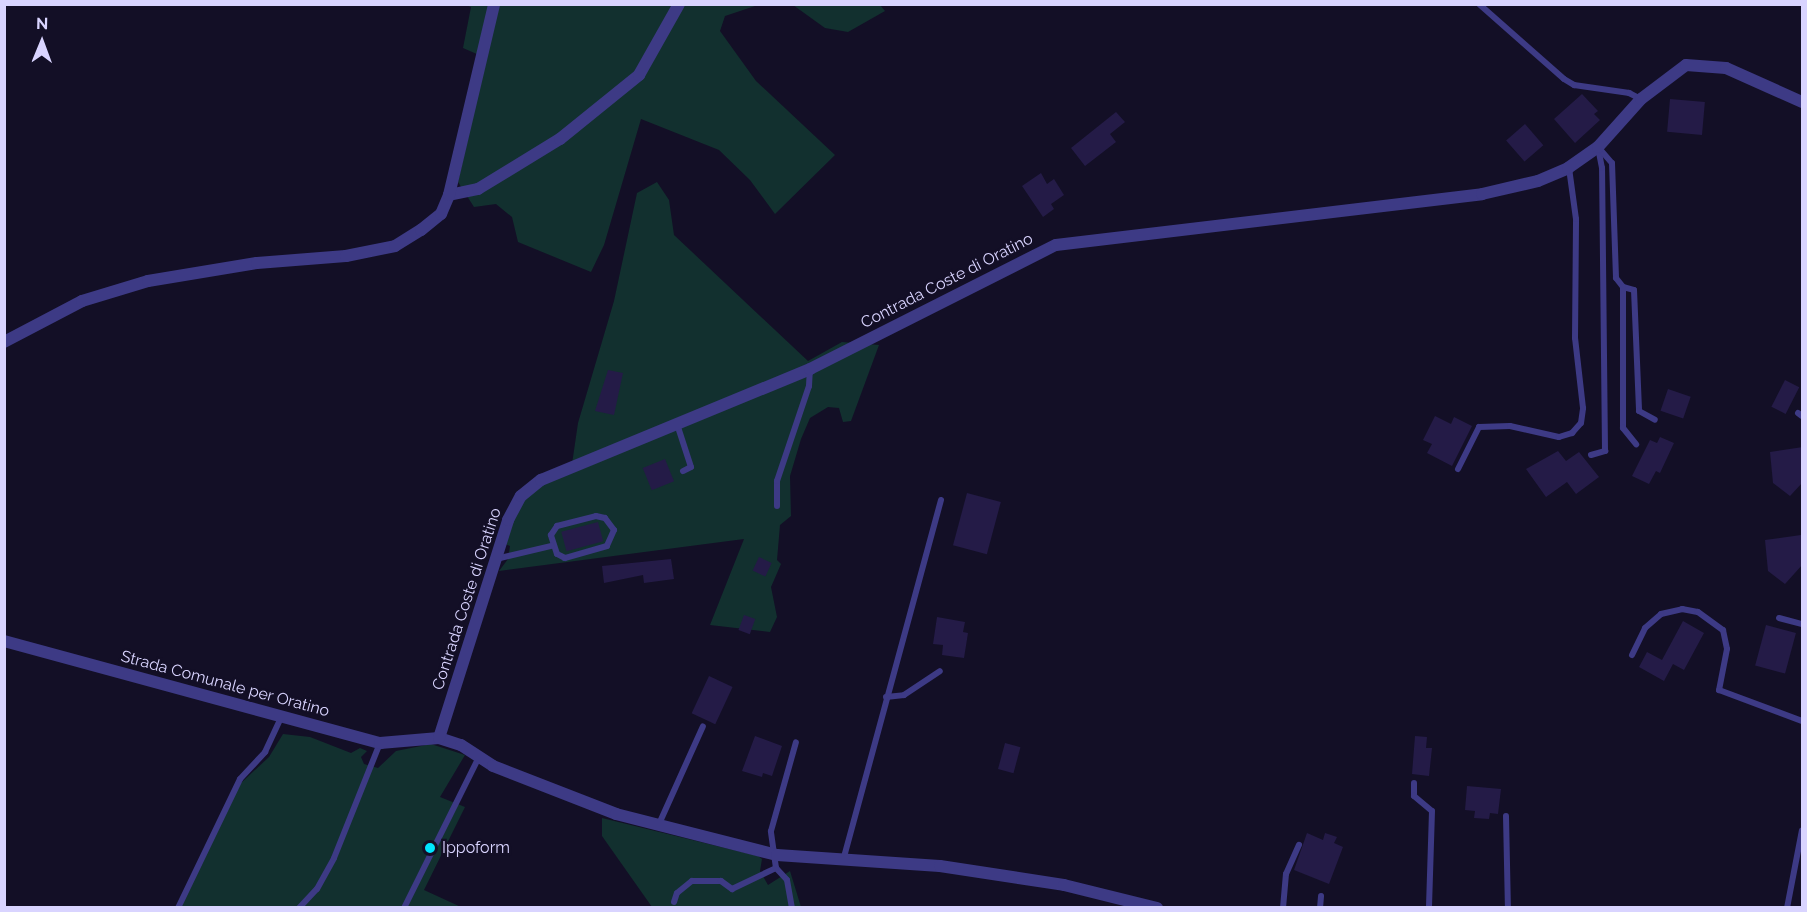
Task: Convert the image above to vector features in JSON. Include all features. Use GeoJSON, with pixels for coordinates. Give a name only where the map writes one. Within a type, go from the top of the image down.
{"type":"FeatureCollection","features":[{"type":"Feature","properties":{"kind":"street"},"geometry":{"type":"LineString","coordinates":[[4,342],[82,301],[148,281],[257,263],[346,256],[395,246],[441,214],[450,195],[494,4]]}},
{"type":"Feature","properties":{"kind":"street"},"geometry":{"type":"LineString","coordinates":[[450,195],[478,189],[560,139],[630,82],[657,46],[680,4]]}},
{"type":"Feature","properties":{"kind":"street","name":"Contrada Coste di Oratino"},"geometry":{"type":"LineString","coordinates":[[439,738],[508,520],[521,496],[541,480],[810,369],[1056,246],[1482,194],[1538,181],[1569,168],[1598,147],[1641,99],[1686,65],[1726,68],[1803,102]]}},
{"type":"Feature","properties":{"kind":"street","name":"Strada Comunale per Oratino"},"geometry":{"type":"LineString","coordinates":[[4,641],[380,742],[439,738]]}},
{"type":"Feature","properties":{"kind":"street"},"geometry":{"type":"LineString","coordinates":[[439,738],[616,814],[659,824],[777,861],[844,857],[940,866],[1053,884],[1157,908]]}},
{"type":"Feature","properties":{"kind":"lane"},"geometry":{"type":"LineString","coordinates":[[1479,4],[1569,82],[1641,99]]}},
{"type":"Feature","properties":{"kind":"lane"},"geometry":{"type":"LineString","coordinates":[[1598,147],[1612,163],[1616,278],[1623,287],[1634,290],[1639,411],[1654,420]]}},
{"type":"Feature","properties":{"kind":"lane"},"geometry":{"type":"LineString","coordinates":[[1591,455],[1605,451],[1602,168],[1598,147]]}},
{"type":"Feature","properties":{"kind":"lane"},"geometry":{"type":"LineString","coordinates":[[1458,469],[1479,427],[1510,426],[1559,437],[1572,433],[1581,423],[1583,408],[1575,338],[1576,219],[1569,168]]}},
{"type":"Feature","properties":{"kind":"lane"},"geometry":{"type":"LineString","coordinates":[[1623,287],[1623,428],[1636,444]]}},
{"type":"Feature","properties":{"kind":"lane"},"geometry":{"type":"LineString","coordinates":[[777,506],[777,481],[809,386],[810,369]]}},
{"type":"Feature","properties":{"kind":"lane"},"geometry":{"type":"LineString","coordinates":[[677,424],[691,467],[683,471]]}},
{"type":"Feature","properties":{"kind":"lane"},"geometry":{"type":"LineString","coordinates":[[844,857],[941,500]]}},
{"type":"Feature","properties":{"kind":"lane"},"geometry":{"type":"LineString","coordinates":[[596,516],[605,518],[614,530],[607,546],[565,558],[551,546],[551,535],[557,526],[596,516]]}},
{"type":"Feature","properties":{"kind":"lane"},"geometry":{"type":"LineString","coordinates":[[495,559],[551,546]]}},
{"type":"Feature","properties":{"kind":"lane"},"geometry":{"type":"LineString","coordinates":[[1632,656],[1645,628],[1661,614],[1682,609],[1698,612],[1723,630],[1727,649],[1719,690],[1803,722]]}},
{"type":"Feature","properties":{"kind":"lane"},"geometry":{"type":"LineString","coordinates":[[1779,618],[1803,624]]}},
{"type":"Feature","properties":{"kind":"lane"},"geometry":{"type":"LineString","coordinates":[[886,697],[904,695],[940,671]]}},
{"type":"Feature","properties":{"kind":"lane"},"geometry":{"type":"LineString","coordinates":[[178,908],[240,779],[265,752],[281,717]]}},
{"type":"Feature","properties":{"kind":"lane"},"geometry":{"type":"LineString","coordinates":[[659,824],[703,726]]}},
{"type":"Feature","properties":{"kind":"lane"},"geometry":{"type":"LineString","coordinates":[[299,908],[317,889],[334,858],[380,742]]}},
{"type":"Feature","properties":{"kind":"lane"},"geometry":{"type":"LineString","coordinates":[[792,908],[787,880],[777,861],[771,831],[796,742]]}},
{"type":"Feature","properties":{"kind":"lane"},"geometry":{"type":"LineString","coordinates":[[404,908],[479,757]]}},
{"type":"Feature","properties":{"kind":"lane"},"geometry":{"type":"LineString","coordinates":[[1414,783],[1414,796],[1432,811],[1429,908]]}},
{"type":"Feature","properties":{"kind":"lane"},"geometry":{"type":"LineString","coordinates":[[1506,816],[1508,908]]}},
{"type":"Feature","properties":{"kind":"lane"},"geometry":{"type":"LineString","coordinates":[[1787,908],[1803,830]]}},
{"type":"Feature","properties":{"kind":"lane"},"geometry":{"type":"LineString","coordinates":[[1283,908],[1286,874],[1299,845]]}},
{"type":"Feature","properties":{"kind":"lane"},"geometry":{"type":"LineString","coordinates":[[674,902],[677,893],[692,881],[720,882],[732,889],[777,861]]}},
{"type":"Feature","properties":{"kind":"lane"},"geometry":{"type":"LineString","coordinates":[[1320,908],[1321,896]]}},
{"type":"Feature","properties":{"kind":"green space"},"geometry":{"type":"Polygon","coordinates":[[[466,5],[758,5],[725,16],[720,31],[756,81],[835,155],[775,214],[750,180],[719,150],[641,119],[604,245],[591,272],[518,242],[512,217],[496,204],[474,207],[458,182],[486,58],[463,48],[471,7],[466,5]]]}},
{"type":"Feature","properties":{"kind":"green space"},"geometry":{"type":"Polygon","coordinates":[[[793,5],[880,5],[885,11],[848,32],[825,28],[793,5]]]}},
{"type":"Feature","properties":{"kind":"green space"},"geometry":{"type":"Polygon","coordinates":[[[657,182],[669,200],[674,235],[808,361],[842,342],[879,345],[851,421],[843,422],[839,408],[828,407],[810,418],[801,439],[790,476],[791,516],[780,525],[777,560],[781,564],[771,587],[777,617],[770,632],[710,625],[744,539],[499,571],[508,559],[510,546],[503,543],[523,497],[541,482],[571,471],[578,423],[614,301],[637,193],[657,182]]]}},
{"type":"Feature","properties":{"kind":"green space"},"geometry":{"type":"Polygon","coordinates":[[[283,734],[310,737],[351,753],[360,748],[367,751],[361,757],[364,764],[378,768],[396,751],[431,744],[465,755],[440,797],[465,807],[424,890],[461,907],[179,908],[241,783],[269,757],[283,734]]]}},
{"type":"Feature","properties":{"kind":"green space"},"geometry":{"type":"Polygon","coordinates":[[[602,818],[758,856],[762,859],[760,871],[768,885],[790,871],[801,907],[652,907],[602,836],[602,818]]]}},
{"type":"Feature","properties":{"kind":"building"},"geometry":{"type":"Polygon","coordinates":[[[1582,94],[1598,111],[1594,114],[1600,120],[1575,143],[1554,119],[1582,94]]]}},
{"type":"Feature","properties":{"kind":"building"},"geometry":{"type":"Polygon","coordinates":[[[1670,99],[1705,102],[1702,135],[1667,132],[1670,99]]]}},
{"type":"Feature","properties":{"kind":"building"},"geometry":{"type":"Polygon","coordinates":[[[1116,112],[1125,122],[1110,134],[1116,142],[1085,166],[1071,148],[1116,112]]]}},
{"type":"Feature","properties":{"kind":"building"},"geometry":{"type":"Polygon","coordinates":[[[1525,124],[1543,145],[1525,162],[1506,140],[1525,124]]]}},
{"type":"Feature","properties":{"kind":"building"},"geometry":{"type":"Polygon","coordinates":[[[1041,173],[1047,184],[1054,179],[1064,195],[1051,204],[1054,209],[1043,217],[1022,186],[1041,173]]]}},
{"type":"Feature","properties":{"kind":"building"},"geometry":{"type":"Polygon","coordinates":[[[608,370],[623,373],[614,415],[595,411],[608,370]]]}},
{"type":"Feature","properties":{"kind":"building"},"geometry":{"type":"Polygon","coordinates":[[[1785,380],[1799,387],[1786,414],[1771,407],[1785,380]]]}},
{"type":"Feature","properties":{"kind":"building"},"geometry":{"type":"Polygon","coordinates":[[[1668,389],[1691,397],[1683,419],[1661,411],[1668,389]]]}},
{"type":"Feature","properties":{"kind":"building"},"geometry":{"type":"Polygon","coordinates":[[[1435,416],[1451,424],[1454,417],[1472,426],[1452,466],[1427,453],[1432,444],[1423,440],[1435,416]]]}},
{"type":"Feature","properties":{"kind":"building"},"geometry":{"type":"Polygon","coordinates":[[[1660,437],[1674,443],[1660,473],[1656,471],[1649,484],[1632,476],[1650,440],[1657,443],[1660,437]]]}},
{"type":"Feature","properties":{"kind":"building"},"geometry":{"type":"Polygon","coordinates":[[[1803,447],[1803,482],[1790,496],[1773,483],[1770,452],[1803,447]]]}},
{"type":"Feature","properties":{"kind":"building"},"geometry":{"type":"Polygon","coordinates":[[[1558,451],[1566,461],[1579,452],[1599,477],[1576,494],[1567,482],[1546,497],[1526,469],[1558,451]]]}},
{"type":"Feature","properties":{"kind":"building"},"geometry":{"type":"Polygon","coordinates":[[[665,459],[674,481],[652,490],[643,468],[665,459]]]}},
{"type":"Feature","properties":{"kind":"building"},"geometry":{"type":"Polygon","coordinates":[[[967,493],[1001,502],[987,554],[953,545],[967,493]]]}},
{"type":"Feature","properties":{"kind":"building"},"geometry":{"type":"Polygon","coordinates":[[[598,522],[603,541],[566,551],[561,532],[598,522]]]}},
{"type":"Feature","properties":{"kind":"building"},"geometry":{"type":"Polygon","coordinates":[[[1801,535],[1803,564],[1785,584],[1768,571],[1765,540],[1801,535]]]}},
{"type":"Feature","properties":{"kind":"building"},"geometry":{"type":"Polygon","coordinates":[[[759,557],[772,563],[765,577],[753,571],[759,557]]]}},
{"type":"Feature","properties":{"kind":"building"},"geometry":{"type":"Polygon","coordinates":[[[671,559],[674,579],[644,583],[643,575],[604,583],[602,566],[671,559]]]}},
{"type":"Feature","properties":{"kind":"building"},"geometry":{"type":"Polygon","coordinates":[[[744,615],[755,619],[750,634],[739,630],[744,615]]]}},
{"type":"Feature","properties":{"kind":"building"},"geometry":{"type":"Polygon","coordinates":[[[937,617],[965,622],[963,632],[968,633],[964,658],[942,655],[943,645],[933,644],[937,617]]]}},
{"type":"Feature","properties":{"kind":"building"},"geometry":{"type":"Polygon","coordinates":[[[1683,621],[1704,633],[1684,670],[1673,664],[1664,681],[1639,667],[1647,652],[1662,660],[1683,621]]]}},
{"type":"Feature","properties":{"kind":"building"},"geometry":{"type":"Polygon","coordinates":[[[1766,625],[1796,633],[1785,674],[1755,666],[1766,625]]]}},
{"type":"Feature","properties":{"kind":"building"},"geometry":{"type":"Polygon","coordinates":[[[709,676],[733,687],[715,724],[692,713],[709,676]]]}},
{"type":"Feature","properties":{"kind":"building"},"geometry":{"type":"Polygon","coordinates":[[[755,736],[782,746],[772,776],[763,773],[762,777],[742,771],[755,736]]]}},
{"type":"Feature","properties":{"kind":"building"},"geometry":{"type":"Polygon","coordinates":[[[1415,736],[1427,737],[1426,748],[1432,748],[1429,776],[1412,774],[1415,736]]]}},
{"type":"Feature","properties":{"kind":"building"},"geometry":{"type":"Polygon","coordinates":[[[1005,743],[1020,747],[1013,773],[998,769],[1005,743]]]}},
{"type":"Feature","properties":{"kind":"building"},"geometry":{"type":"Polygon","coordinates":[[[1467,786],[1501,789],[1498,814],[1490,813],[1489,819],[1474,818],[1475,811],[1465,810],[1467,786]]]}},
{"type":"Feature","properties":{"kind":"building"},"geometry":{"type":"Polygon","coordinates":[[[1307,833],[1323,840],[1325,833],[1337,837],[1334,843],[1343,847],[1329,884],[1294,870],[1307,833]]]}},
{"type":"Feature","properties":{"kind":"place","name":"Ippoform"},"geometry":{"type":"Point","coordinates":[430,848]}}]}
